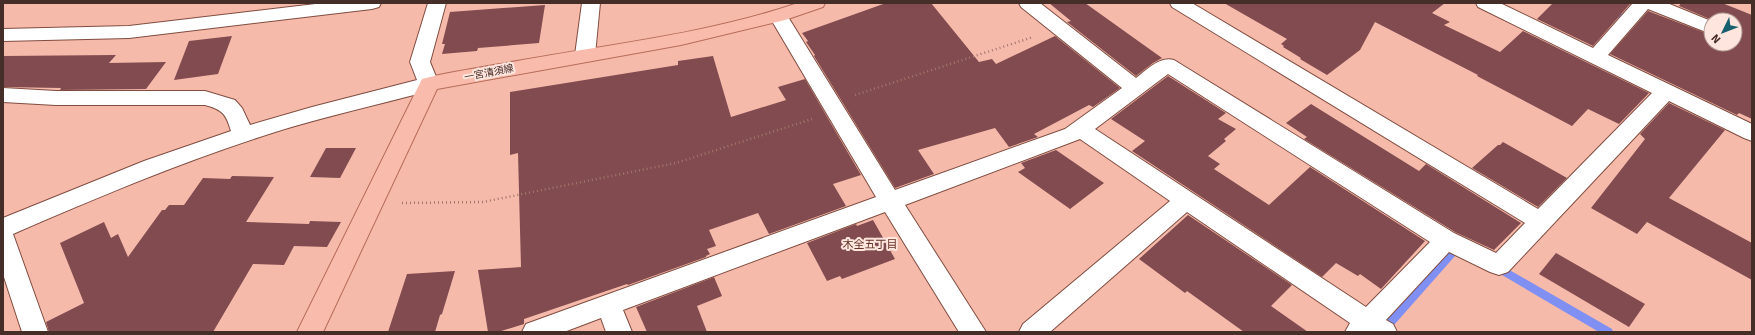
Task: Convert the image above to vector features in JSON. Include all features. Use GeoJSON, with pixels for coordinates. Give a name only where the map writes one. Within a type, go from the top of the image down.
{"type":"FeatureCollection","features":[{"type":"Feature","properties":{"kind":"main road","name":"一宮清須線"},"geometry":{"type":"LineString","coordinates":[[429,84],[681,39],[778,16],[816,3]]}},
{"type":"Feature","properties":{"kind":"main road"},"geometry":{"type":"LineString","coordinates":[[310,332],[429,84]]}},
{"type":"Feature","properties":{"kind":"street"},"geometry":{"type":"LineString","coordinates":[[3,35],[129,32],[268,10],[372,3]]}},
{"type":"Feature","properties":{"kind":"street"},"geometry":{"type":"LineString","coordinates":[[3,228],[105,184],[243,135],[335,108],[429,84],[420,62],[437,3]]}},
{"type":"Feature","properties":{"kind":"street"},"geometry":{"type":"LineString","coordinates":[[585,55],[591,3]]}},
{"type":"Feature","properties":{"kind":"street"},"geometry":{"type":"LineString","coordinates":[[1028,3],[1135,88]]}},
{"type":"Feature","properties":{"kind":"street"},"geometry":{"type":"LineString","coordinates":[[1179,3],[1541,222]]}},
{"type":"Feature","properties":{"kind":"street"},"geometry":{"type":"LineString","coordinates":[[1485,3],[1752,133]]}},
{"type":"Feature","properties":{"kind":"street"},"geometry":{"type":"LineString","coordinates":[[1596,56],[1643,3]]}},
{"type":"Feature","properties":{"kind":"street"},"geometry":{"type":"LineString","coordinates":[[1651,3],[1703,25]]}},
{"type":"Feature","properties":{"kind":"street"},"geometry":{"type":"LineString","coordinates":[[778,16],[890,201],[973,332]]}},
{"type":"Feature","properties":{"kind":"street"},"geometry":{"type":"LineString","coordinates":[[535,332],[1073,134],[1167,65],[1446,240],[1499,265],[1666,91]]}},
{"type":"Feature","properties":{"kind":"street"},"geometry":{"type":"LineString","coordinates":[[3,95],[56,98],[205,98],[224,103],[234,109],[243,135]]}},
{"type":"Feature","properties":{"kind":"street"},"geometry":{"type":"LineString","coordinates":[[1080,129],[1186,200],[1370,328],[1446,240]]}},
{"type":"Feature","properties":{"kind":"street"},"geometry":{"type":"LineString","coordinates":[[1032,332],[1186,200]]}},
{"type":"Feature","properties":{"kind":"street"},"geometry":{"type":"LineString","coordinates":[[3,238],[35,332]]}},
{"type":"Feature","properties":{"kind":"street"},"geometry":{"type":"LineString","coordinates":[[609,304],[618,332]]}},
{"type":"Feature","properties":{"kind":"path"},"geometry":{"type":"LineString","coordinates":[[372,203],[483,202],[676,163],[1060,28]]}},
{"type":"Feature","properties":{"kind":"building"},"geometry":{"type":"Polygon","coordinates":[[[886,3],[931,3],[979,62],[992,59],[996,64],[1055,36],[1120,88],[1093,107],[1089,105],[1034,134],[1038,137],[1009,147],[995,128],[918,150],[934,174],[895,188],[814,56],[815,55],[806,42],[808,41],[802,33],[886,3]]]}},
{"type":"Feature","properties":{"kind":"building"},"geometry":{"type":"Polygon","coordinates":[[[1049,3],[1085,3],[1162,58],[1136,76],[1067,22],[1071,21],[1049,3]]]}},
{"type":"Feature","properties":{"kind":"building"},"geometry":{"type":"Polygon","coordinates":[[[1224,3],[1445,3],[1432,13],[1450,22],[1444,25],[1500,52],[1523,31],[1649,93],[1619,124],[1588,109],[1572,126],[1477,76],[1478,75],[1375,22],[1360,50],[1327,75],[1283,47],[1284,46],[1281,44],[1287,39],[1224,3]]]}},
{"type":"Feature","properties":{"kind":"building"},"geometry":{"type":"Polygon","coordinates":[[[1553,3],[1630,4],[1593,46],[1537,19],[1553,3]]]}},
{"type":"Feature","properties":{"kind":"building"},"geometry":{"type":"Polygon","coordinates":[[[1681,3],[1722,3],[1752,15],[1752,119],[1739,113],[1737,115],[1610,54],[1648,11],[1703,32],[1703,52],[1743,52],[1743,12],[1703,12],[1703,16],[1679,6],[1681,3]]]}},
{"type":"Feature","properties":{"kind":"building"},"geometry":{"type":"Polygon","coordinates":[[[545,5],[539,43],[478,48],[477,51],[442,54],[445,44],[442,44],[450,12],[545,5]]]}},
{"type":"Feature","properties":{"kind":"building"},"geometry":{"type":"Polygon","coordinates":[[[232,36],[218,74],[174,80],[189,41],[232,36]]]}},
{"type":"Feature","properties":{"kind":"building"},"geometry":{"type":"Polygon","coordinates":[[[116,55],[109,63],[166,62],[146,89],[60,90],[61,88],[3,87],[3,56],[116,55]]]}},
{"type":"Feature","properties":{"kind":"building"},"geometry":{"type":"Polygon","coordinates":[[[713,56],[731,117],[786,100],[778,87],[805,79],[861,175],[833,184],[846,206],[769,234],[758,213],[709,230],[716,246],[707,249],[710,254],[706,257],[628,285],[627,284],[524,319],[524,324],[498,332],[488,332],[478,270],[521,267],[518,153],[510,155],[510,92],[678,65],[678,61],[713,56]]]}},
{"type":"Feature","properties":{"kind":"building"},"geometry":{"type":"Polygon","coordinates":[[[1168,76],[1226,113],[1218,119],[1236,129],[1224,139],[1226,141],[1208,156],[1220,164],[1214,169],[1269,205],[1310,167],[1425,241],[1381,289],[1360,274],[1358,276],[1336,263],[1322,277],[1132,151],[1145,141],[1111,119],[1168,76]]]}},
{"type":"Feature","properties":{"kind":"building"},"geometry":{"type":"Polygon","coordinates":[[[1669,103],[1725,130],[1669,198],[1752,243],[1752,280],[1647,222],[1637,234],[1591,208],[1645,139],[1640,134],[1669,103]]]}},
{"type":"Feature","properties":{"kind":"building"},"geometry":{"type":"Polygon","coordinates":[[[1311,104],[1419,171],[1426,164],[1521,223],[1494,250],[1455,232],[1304,139],[1307,137],[1286,123],[1311,104]]]}},
{"type":"Feature","properties":{"kind":"building"},"geometry":{"type":"Polygon","coordinates":[[[1503,142],[1567,178],[1538,207],[1472,168],[1503,142]]]}},
{"type":"Feature","properties":{"kind":"building"},"geometry":{"type":"Polygon","coordinates":[[[326,148],[356,148],[340,178],[310,177],[326,148]]]}},
{"type":"Feature","properties":{"kind":"building"},"geometry":{"type":"Polygon","coordinates":[[[1056,150],[1104,183],[1070,209],[1018,172],[1025,168],[1021,163],[1056,150]]]}},
{"type":"Feature","properties":{"kind":"building"},"geometry":{"type":"Polygon","coordinates":[[[232,176],[274,177],[246,222],[309,224],[310,221],[341,222],[327,247],[294,246],[284,265],[253,264],[213,332],[49,332],[46,322],[84,303],[60,243],[104,222],[111,238],[118,234],[128,257],[162,210],[165,210],[169,205],[184,205],[203,178],[230,179],[232,176]]]}},
{"type":"Feature","properties":{"kind":"building"},"geometry":{"type":"Polygon","coordinates":[[[1188,215],[1292,285],[1271,306],[1308,332],[1244,332],[1187,291],[1185,293],[1139,259],[1188,215]]]}},
{"type":"Feature","properties":{"kind":"building"},"geometry":{"type":"Polygon","coordinates":[[[873,220],[895,259],[842,279],[840,276],[827,281],[807,243],[856,224],[857,226],[873,220]]]}},
{"type":"Feature","properties":{"kind":"building"},"geometry":{"type":"Polygon","coordinates":[[[1556,253],[1645,304],[1629,327],[1539,274],[1556,253]]]}},
{"type":"Feature","properties":{"kind":"building"},"geometry":{"type":"Polygon","coordinates":[[[455,271],[435,332],[388,332],[407,274],[455,271]]]}},
{"type":"Feature","properties":{"kind":"building"},"geometry":{"type":"Polygon","coordinates":[[[714,277],[722,296],[697,306],[707,332],[647,332],[636,307],[714,277]]]}},
{"type":"Feature","properties":{"kind":"waterway"},"geometry":{"type":"LineString","coordinates":[[1594,3],[1622,16]]}},
{"type":"Feature","properties":{"kind":"waterway"},"geometry":{"type":"LineString","coordinates":[[1390,322],[1452,253]]}},
{"type":"Feature","properties":{"kind":"waterway"},"geometry":{"type":"LineString","coordinates":[[1506,272],[1608,332]]}},
{"type":"Feature","properties":{"kind":"district","name":"木全五丁目"},"geometry":{"type":"Point","coordinates":[870,244]}}]}
